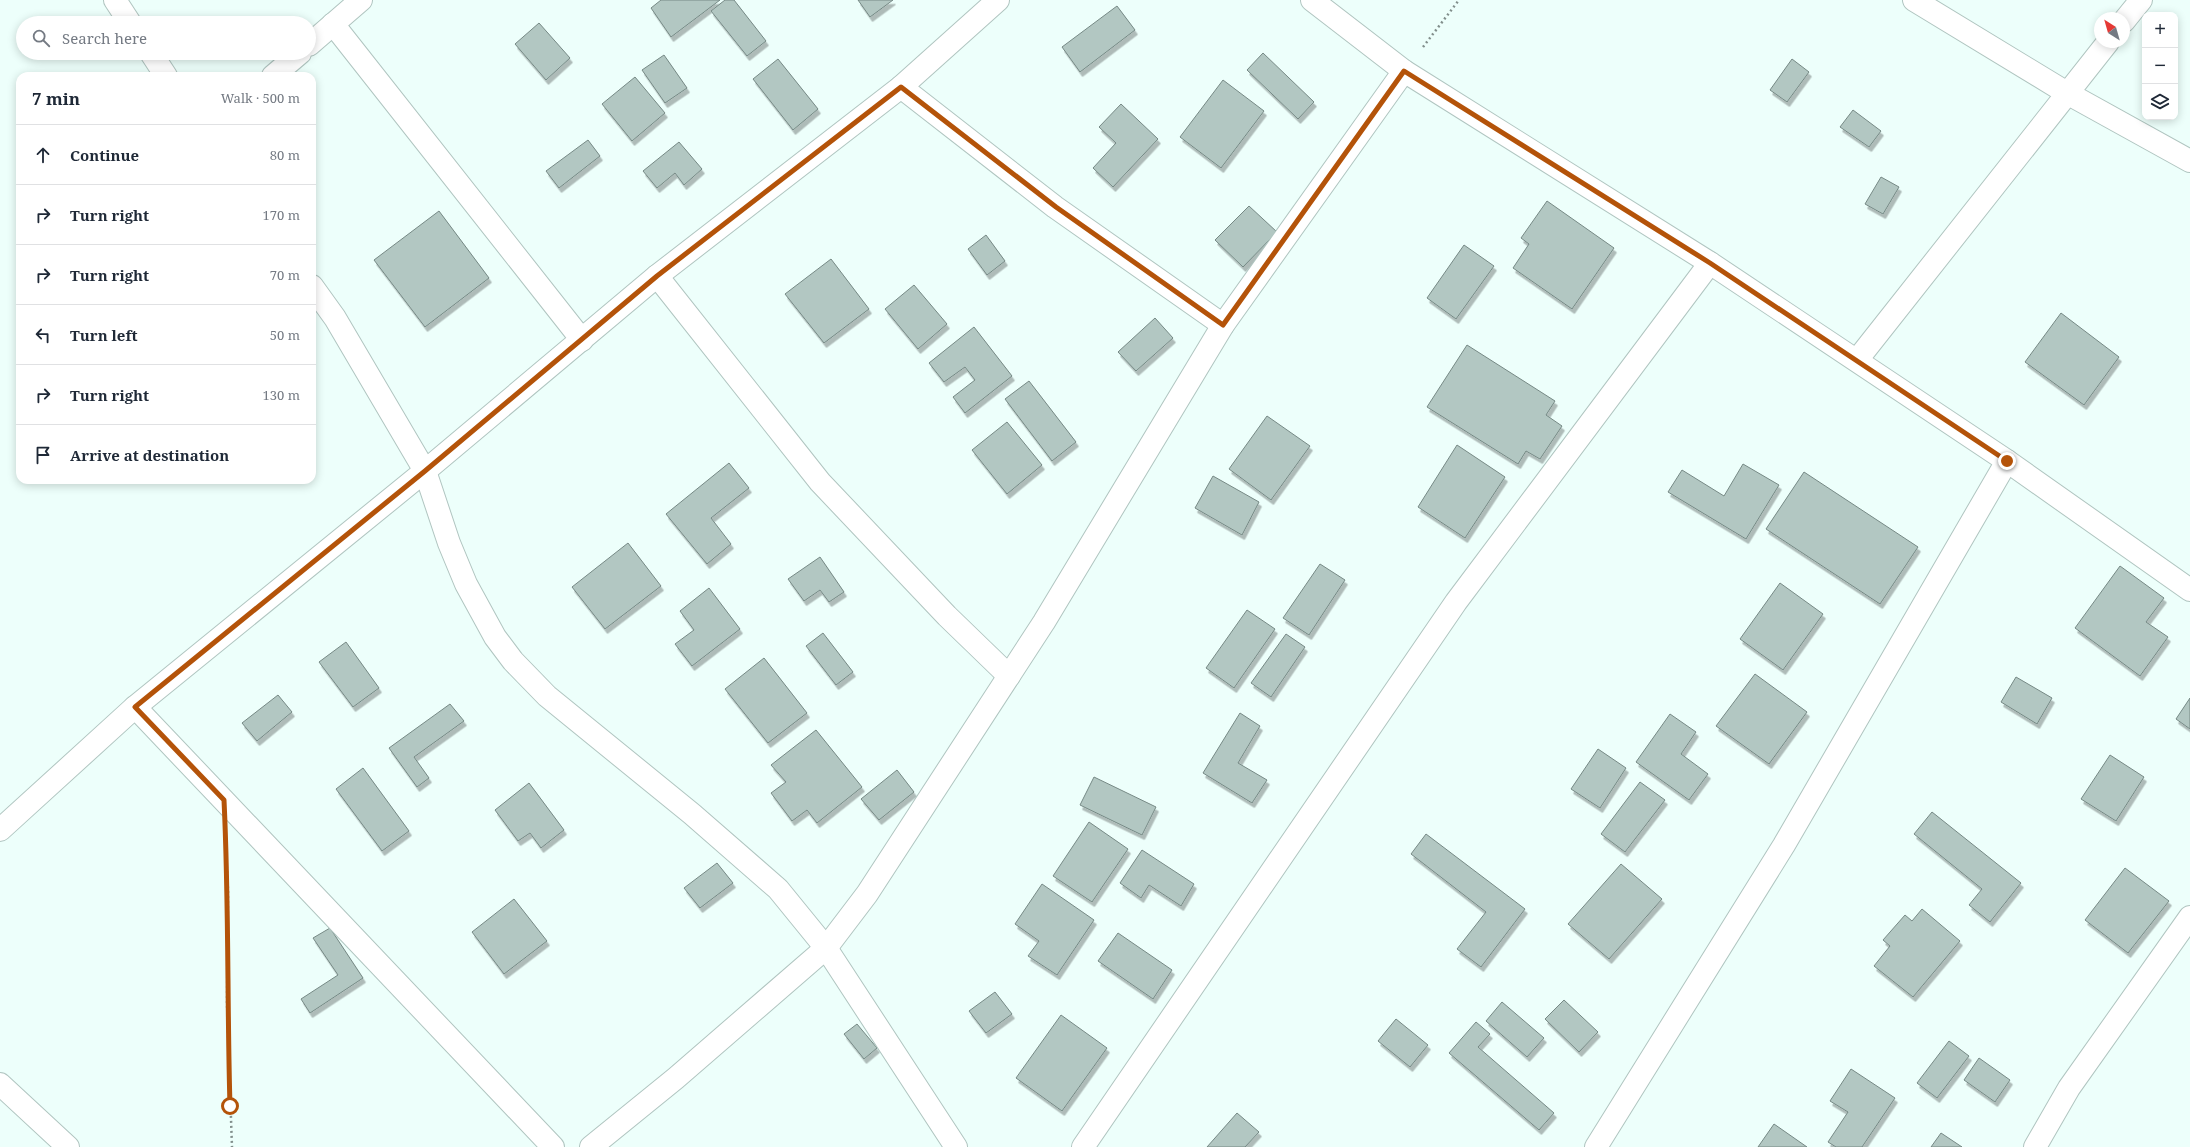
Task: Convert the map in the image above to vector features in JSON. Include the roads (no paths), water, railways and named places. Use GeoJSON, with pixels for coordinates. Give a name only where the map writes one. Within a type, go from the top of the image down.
{"type":"FeatureCollection","features":[{"type":"Feature","properties":{"kind":"street"},"geometry":{"type":"LineString","coordinates":[[115,0],[125,16]]}},
{"type":"Feature","properties":{"kind":"street"},"geometry":{"type":"LineString","coordinates":[[316,39],[361,0]]}},
{"type":"Feature","properties":{"kind":"street"},"geometry":{"type":"LineString","coordinates":[[0,830],[135,707],[425,471],[657,276],[901,87],[998,0]]}},
{"type":"Feature","properties":{"kind":"street"},"geometry":{"type":"LineString","coordinates":[[1312,0],[1404,71],[1710,263],[1857,360],[2007,461],[2190,590]]}},
{"type":"Feature","properties":{"kind":"street"},"geometry":{"type":"LineString","coordinates":[[1914,0],[2067,93],[2190,161]]}},
{"type":"Feature","properties":{"kind":"street"},"geometry":{"type":"LineString","coordinates":[[2130,14],[2141,0]]}},
{"type":"Feature","properties":{"kind":"street"},"geometry":{"type":"LineString","coordinates":[[333,24],[582,340]]}},
{"type":"Feature","properties":{"kind":"street"},"geometry":{"type":"LineString","coordinates":[[1857,360],[2103,48]]}},
{"type":"Feature","properties":{"kind":"street"},"geometry":{"type":"LineString","coordinates":[[156,60],[163,72]]}},
{"type":"Feature","properties":{"kind":"street"},"geometry":{"type":"LineString","coordinates":[[278,72],[292,60]]}},
{"type":"Feature","properties":{"kind":"street"},"geometry":{"type":"LineString","coordinates":[[591,1147],[676,1078],[826,948],[867,894],[1044,622],[1223,325],[1404,71]]}},
{"type":"Feature","properties":{"kind":"street"},"geometry":{"type":"LineString","coordinates":[[901,87],[1056,207],[1223,325]]}},
{"type":"Feature","properties":{"kind":"street"},"geometry":{"type":"LineString","coordinates":[[1083,1147],[1456,602],[1710,263]]}},
{"type":"Feature","properties":{"kind":"street"},"geometry":{"type":"LineString","coordinates":[[657,276],[820,482],[947,616],[1009,676]]}},
{"type":"Feature","properties":{"kind":"street"},"geometry":{"type":"LineString","coordinates":[[316,292],[335,318],[425,471],[449,543],[466,584],[496,637],[518,666],[547,696],[743,856],[778,889],[826,948],[956,1147]]}},
{"type":"Feature","properties":{"kind":"street"},"geometry":{"type":"LineString","coordinates":[[1596,1147],[1784,845],[2007,461]]}},
{"type":"Feature","properties":{"kind":"street"},"geometry":{"type":"LineString","coordinates":[[135,707],[553,1147]]}},
{"type":"Feature","properties":{"kind":"street"},"geometry":{"type":"LineString","coordinates":[[2035,1147],[2069,1088],[2190,917]]}},
{"type":"Feature","properties":{"kind":"street"},"geometry":{"type":"LineString","coordinates":[[0,1084],[68,1147]]}}]}
